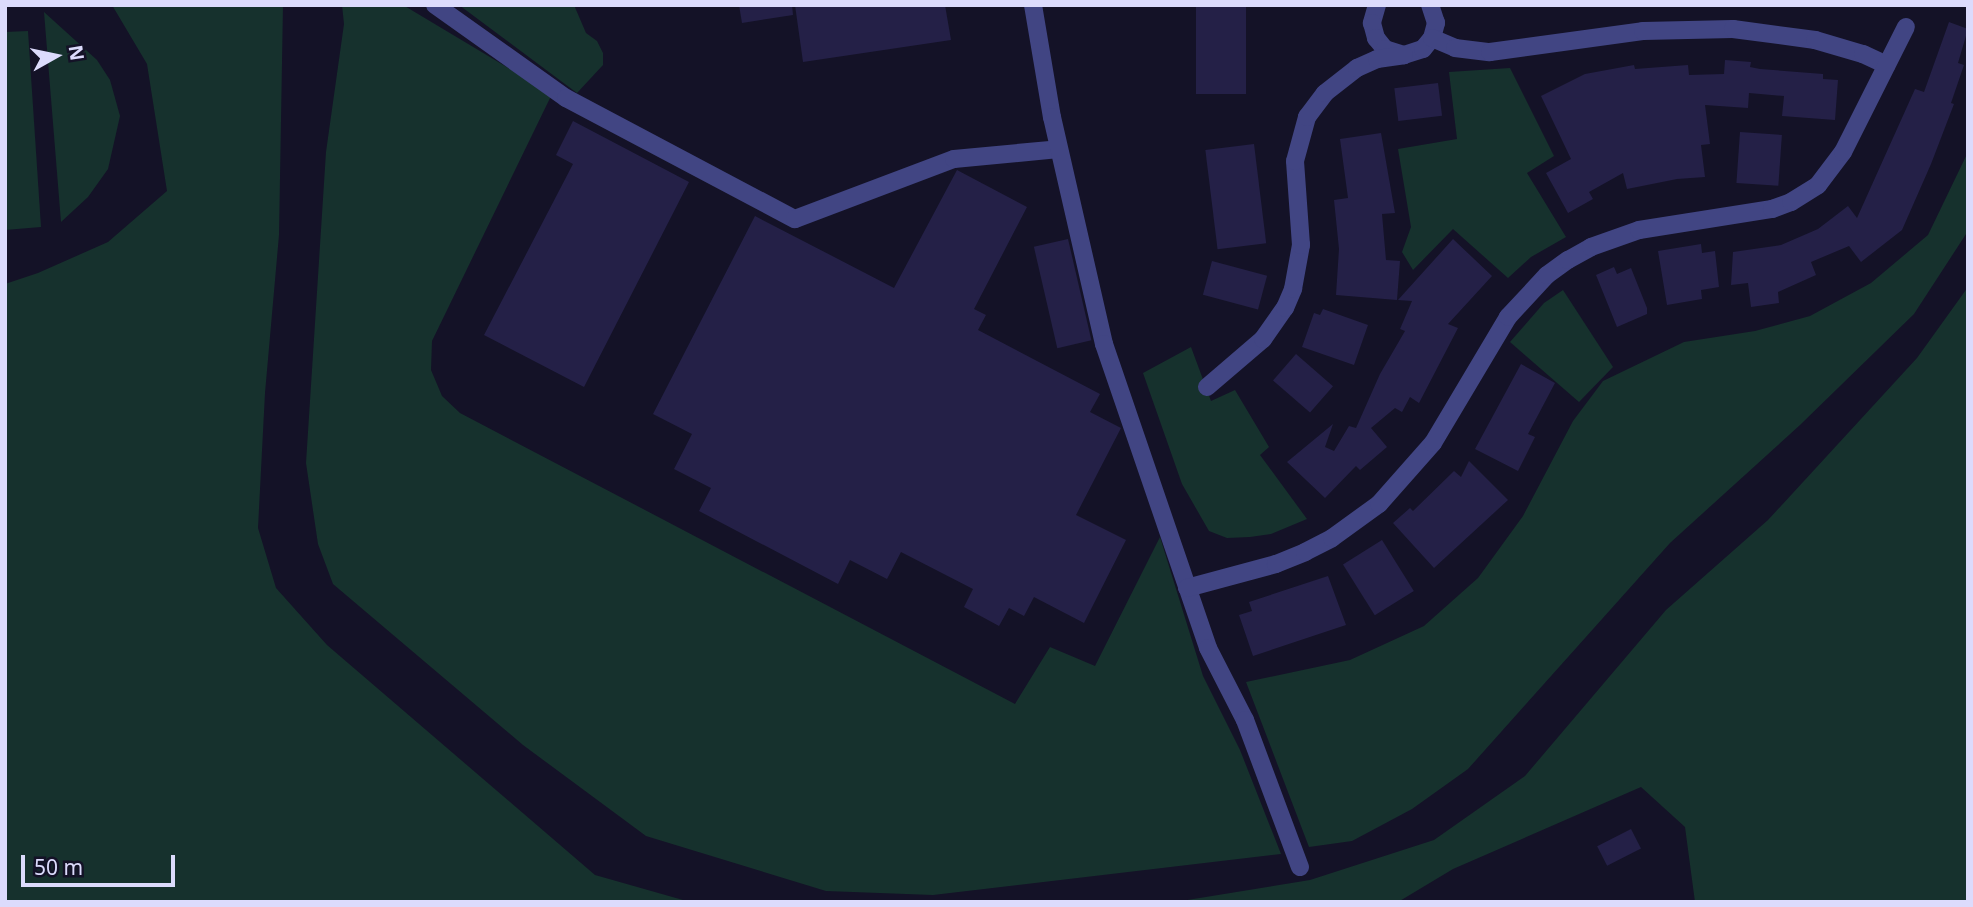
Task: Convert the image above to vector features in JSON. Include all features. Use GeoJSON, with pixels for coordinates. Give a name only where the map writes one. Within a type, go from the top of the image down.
{"type":"FeatureCollection","features":[{"type":"Feature","properties":{"kind":"street"},"geometry":{"type":"LineString","coordinates":[[435,5],[566,98],[795,219],[954,159],[1059,149]]}},
{"type":"Feature","properties":{"kind":"street"},"geometry":{"type":"LineString","coordinates":[[1033,5],[1059,149],[1104,344],[1208,648],[1245,720],[1300,867]]}},
{"type":"Feature","properties":{"kind":"street"},"geometry":{"type":"LineString","coordinates":[[1363,5],[1374,19],[1385,49],[1404,55]]}},
{"type":"Feature","properties":{"kind":"street"},"geometry":{"type":"LineString","coordinates":[[1208,387],[1256,346],[1285,308],[1298,268],[1301,245],[1296,161],[1301,131],[1325,93],[1353,71],[1377,59],[1423,49],[1435,28],[1433,8]]}},
{"type":"Feature","properties":{"kind":"street"},"geometry":{"type":"LineString","coordinates":[[1353,71],[1364,51],[1374,19]]}},
{"type":"Feature","properties":{"kind":"street"},"geometry":{"type":"LineString","coordinates":[[1187,588],[1276,564],[1305,552],[1340,532],[1379,504],[1433,443],[1508,317],[1527,294],[1569,260],[1591,247],[1639,230],[1750,215],[1806,194],[1837,163],[1906,27]]}},
{"type":"Feature","properties":{"kind":"street"},"geometry":{"type":"LineString","coordinates":[[1432,37],[1455,48],[1490,52],[1643,31],[1734,29],[1815,40],[1863,54],[1887,65]]}},
{"type":"Feature","properties":{"kind":"green space"},"geometry":{"type":"Polygon","coordinates":[[[112,5],[283,5],[279,235],[265,393],[258,528],[276,588],[327,645],[595,875],[690,902],[5,902],[5,284],[38,273],[108,242],[167,191],[147,64],[112,5]]]}},
{"type":"Feature","properties":{"kind":"green space"},"geometry":{"type":"Polygon","coordinates":[[[342,5],[403,5],[552,94],[432,341],[431,370],[442,396],[460,413],[1015,704],[1050,647],[1095,666],[1160,537],[1203,676],[1240,750],[1281,854],[933,895],[826,891],[646,836],[523,745],[333,584],[318,544],[306,463],[326,152],[344,24],[342,5]]]}},
{"type":"Feature","properties":{"kind":"green space"},"geometry":{"type":"Polygon","coordinates":[[[459,5],[574,5],[586,33],[597,41],[603,53],[603,65],[577,93],[459,5]]]}},
{"type":"Feature","properties":{"kind":"green space"},"geometry":{"type":"Polygon","coordinates":[[[44,12],[97,60],[110,80],[120,116],[108,169],[88,197],[61,222],[44,12]]]}},
{"type":"Feature","properties":{"kind":"green space"},"geometry":{"type":"Polygon","coordinates":[[[28,31],[41,227],[5,230],[5,32],[28,31]]]}},
{"type":"Feature","properties":{"kind":"green space"},"geometry":{"type":"Polygon","coordinates":[[[1510,68],[1554,156],[1527,173],[1566,237],[1531,257],[1508,278],[1453,229],[1413,270],[1402,252],[1411,227],[1398,149],[1457,139],[1449,72],[1510,68]]]}},
{"type":"Feature","properties":{"kind":"green space"},"geometry":{"type":"Polygon","coordinates":[[[1968,152],[1968,231],[1914,314],[1800,425],[1670,543],[1468,769],[1412,809],[1352,841],[1309,847],[1246,682],[1350,660],[1424,626],[1478,578],[1523,516],[1573,421],[1603,381],[1684,342],[1755,331],[1810,316],[1871,283],[1928,235],[1968,152]]]}},
{"type":"Feature","properties":{"kind":"green space"},"geometry":{"type":"Polygon","coordinates":[[[1968,287],[1968,902],[1695,902],[1685,827],[1641,787],[1453,869],[1398,902],[1175,902],[1310,880],[1434,840],[1525,776],[1666,610],[1768,520],[1917,358],[1968,287]]]}},
{"type":"Feature","properties":{"kind":"green space"},"geometry":{"type":"Polygon","coordinates":[[[1563,290],[1613,367],[1579,402],[1510,342],[1544,303],[1563,290]]]}},
{"type":"Feature","properties":{"kind":"green space"},"geometry":{"type":"Polygon","coordinates":[[[1191,347],[1211,401],[1235,390],[1269,447],[1260,455],[1307,519],[1271,534],[1250,537],[1227,538],[1209,531],[1182,484],[1143,373],[1191,347]]]}},
{"type":"Feature","properties":{"kind":"building"},"geometry":{"type":"Polygon","coordinates":[[[739,5],[792,5],[793,15],[742,23],[739,5]]]}},
{"type":"Feature","properties":{"kind":"building"},"geometry":{"type":"Polygon","coordinates":[[[795,5],[945,5],[951,40],[803,62],[795,5]]]}},
{"type":"Feature","properties":{"kind":"building"},"geometry":{"type":"Polygon","coordinates":[[[1196,5],[1246,5],[1246,94],[1196,94],[1196,5]]]}},
{"type":"Feature","properties":{"kind":"building"},"geometry":{"type":"Polygon","coordinates":[[[1949,22],[1968,29],[1958,63],[1964,65],[1951,103],[1954,104],[1902,230],[1861,262],[1849,246],[1811,262],[1816,275],[1778,292],[1779,303],[1751,307],[1748,283],[1731,285],[1733,252],[1781,245],[1818,229],[1848,206],[1857,218],[1915,89],[1924,92],[1949,22]]]}},
{"type":"Feature","properties":{"kind":"building"},"geometry":{"type":"Polygon","coordinates":[[[1725,60],[1751,62],[1750,67],[1760,69],[1823,74],[1823,79],[1838,80],[1835,120],[1782,116],[1784,96],[1749,93],[1748,108],[1705,105],[1710,144],[1701,145],[1705,177],[1677,179],[1627,189],[1623,173],[1589,192],[1593,199],[1568,213],[1546,173],[1571,159],[1541,96],[1585,74],[1634,65],[1635,69],[1688,65],[1689,75],[1724,74],[1725,60]]]}},
{"type":"Feature","properties":{"kind":"building"},"geometry":{"type":"Polygon","coordinates":[[[1438,83],[1442,116],[1398,121],[1394,88],[1438,83]]]}},
{"type":"Feature","properties":{"kind":"building"},"geometry":{"type":"Polygon","coordinates":[[[573,121],[689,182],[584,387],[484,335],[573,164],[556,155],[573,121]]]}},
{"type":"Feature","properties":{"kind":"building"},"geometry":{"type":"Polygon","coordinates":[[[1740,132],[1782,135],[1778,186],[1736,183],[1740,132]]]}},
{"type":"Feature","properties":{"kind":"building"},"geometry":{"type":"Polygon","coordinates":[[[1381,133],[1395,213],[1382,214],[1386,260],[1400,261],[1397,300],[1336,295],[1339,249],[1334,200],[1348,198],[1340,139],[1381,133]]]}},
{"type":"Feature","properties":{"kind":"building"},"geometry":{"type":"Polygon","coordinates":[[[1254,144],[1266,243],[1218,249],[1205,150],[1254,144]]]}},
{"type":"Feature","properties":{"kind":"building"},"geometry":{"type":"Polygon","coordinates":[[[957,170],[1027,207],[974,309],[986,315],[978,330],[1100,394],[1090,412],[1121,428],[1076,515],[1126,540],[1084,623],[1034,597],[1024,616],[1009,608],[999,626],[964,607],[973,589],[901,552],[887,579],[850,560],[838,584],[699,511],[711,488],[674,469],[692,434],[653,414],[755,216],[894,288],[957,170]]]}},
{"type":"Feature","properties":{"kind":"building"},"geometry":{"type":"Polygon","coordinates":[[[1068,239],[1091,340],[1057,348],[1034,247],[1068,239]]]}},
{"type":"Feature","properties":{"kind":"building"},"geometry":{"type":"Polygon","coordinates":[[[1453,239],[1492,276],[1448,324],[1458,328],[1419,403],[1410,397],[1402,412],[1395,408],[1371,428],[1387,447],[1360,470],[1356,466],[1325,498],[1287,462],[1333,424],[1325,447],[1334,451],[1349,426],[1356,428],[1380,374],[1405,331],[1400,329],[1412,301],[1398,300],[1453,239]]]}},
{"type":"Feature","properties":{"kind":"building"},"geometry":{"type":"Polygon","coordinates":[[[1701,244],[1702,253],[1715,251],[1719,287],[1701,290],[1702,299],[1667,305],[1658,251],[1701,244]]]}},
{"type":"Feature","properties":{"kind":"building"},"geometry":{"type":"Polygon","coordinates":[[[1212,261],[1267,276],[1258,310],[1203,295],[1212,261]]]}},
{"type":"Feature","properties":{"kind":"building"},"geometry":{"type":"Polygon","coordinates":[[[1614,267],[1617,274],[1631,268],[1647,308],[1647,314],[1617,327],[1596,275],[1614,267]]]}},
{"type":"Feature","properties":{"kind":"building"},"geometry":{"type":"Polygon","coordinates":[[[1323,309],[1368,325],[1354,365],[1302,347],[1314,313],[1320,315],[1323,309]]]}},
{"type":"Feature","properties":{"kind":"building"},"geometry":{"type":"Polygon","coordinates":[[[1296,354],[1333,386],[1310,413],[1273,380],[1296,354]]]}},
{"type":"Feature","properties":{"kind":"building"},"geometry":{"type":"Polygon","coordinates":[[[1521,364],[1555,383],[1528,434],[1535,437],[1518,471],[1475,449],[1521,364]]]}},
{"type":"Feature","properties":{"kind":"building"},"geometry":{"type":"Polygon","coordinates":[[[1469,461],[1508,500],[1434,568],[1393,523],[1410,508],[1413,511],[1454,471],[1461,477],[1469,461]]]}},
{"type":"Feature","properties":{"kind":"building"},"geometry":{"type":"Polygon","coordinates":[[[1382,540],[1414,591],[1375,615],[1343,564],[1382,540]]]}},
{"type":"Feature","properties":{"kind":"building"},"geometry":{"type":"Polygon","coordinates":[[[1328,576],[1346,625],[1253,656],[1239,615],[1252,611],[1249,602],[1328,576]]]}},
{"type":"Feature","properties":{"kind":"building"},"geometry":{"type":"Polygon","coordinates":[[[1631,829],[1641,849],[1607,866],[1597,846],[1631,829]]]}}]}
